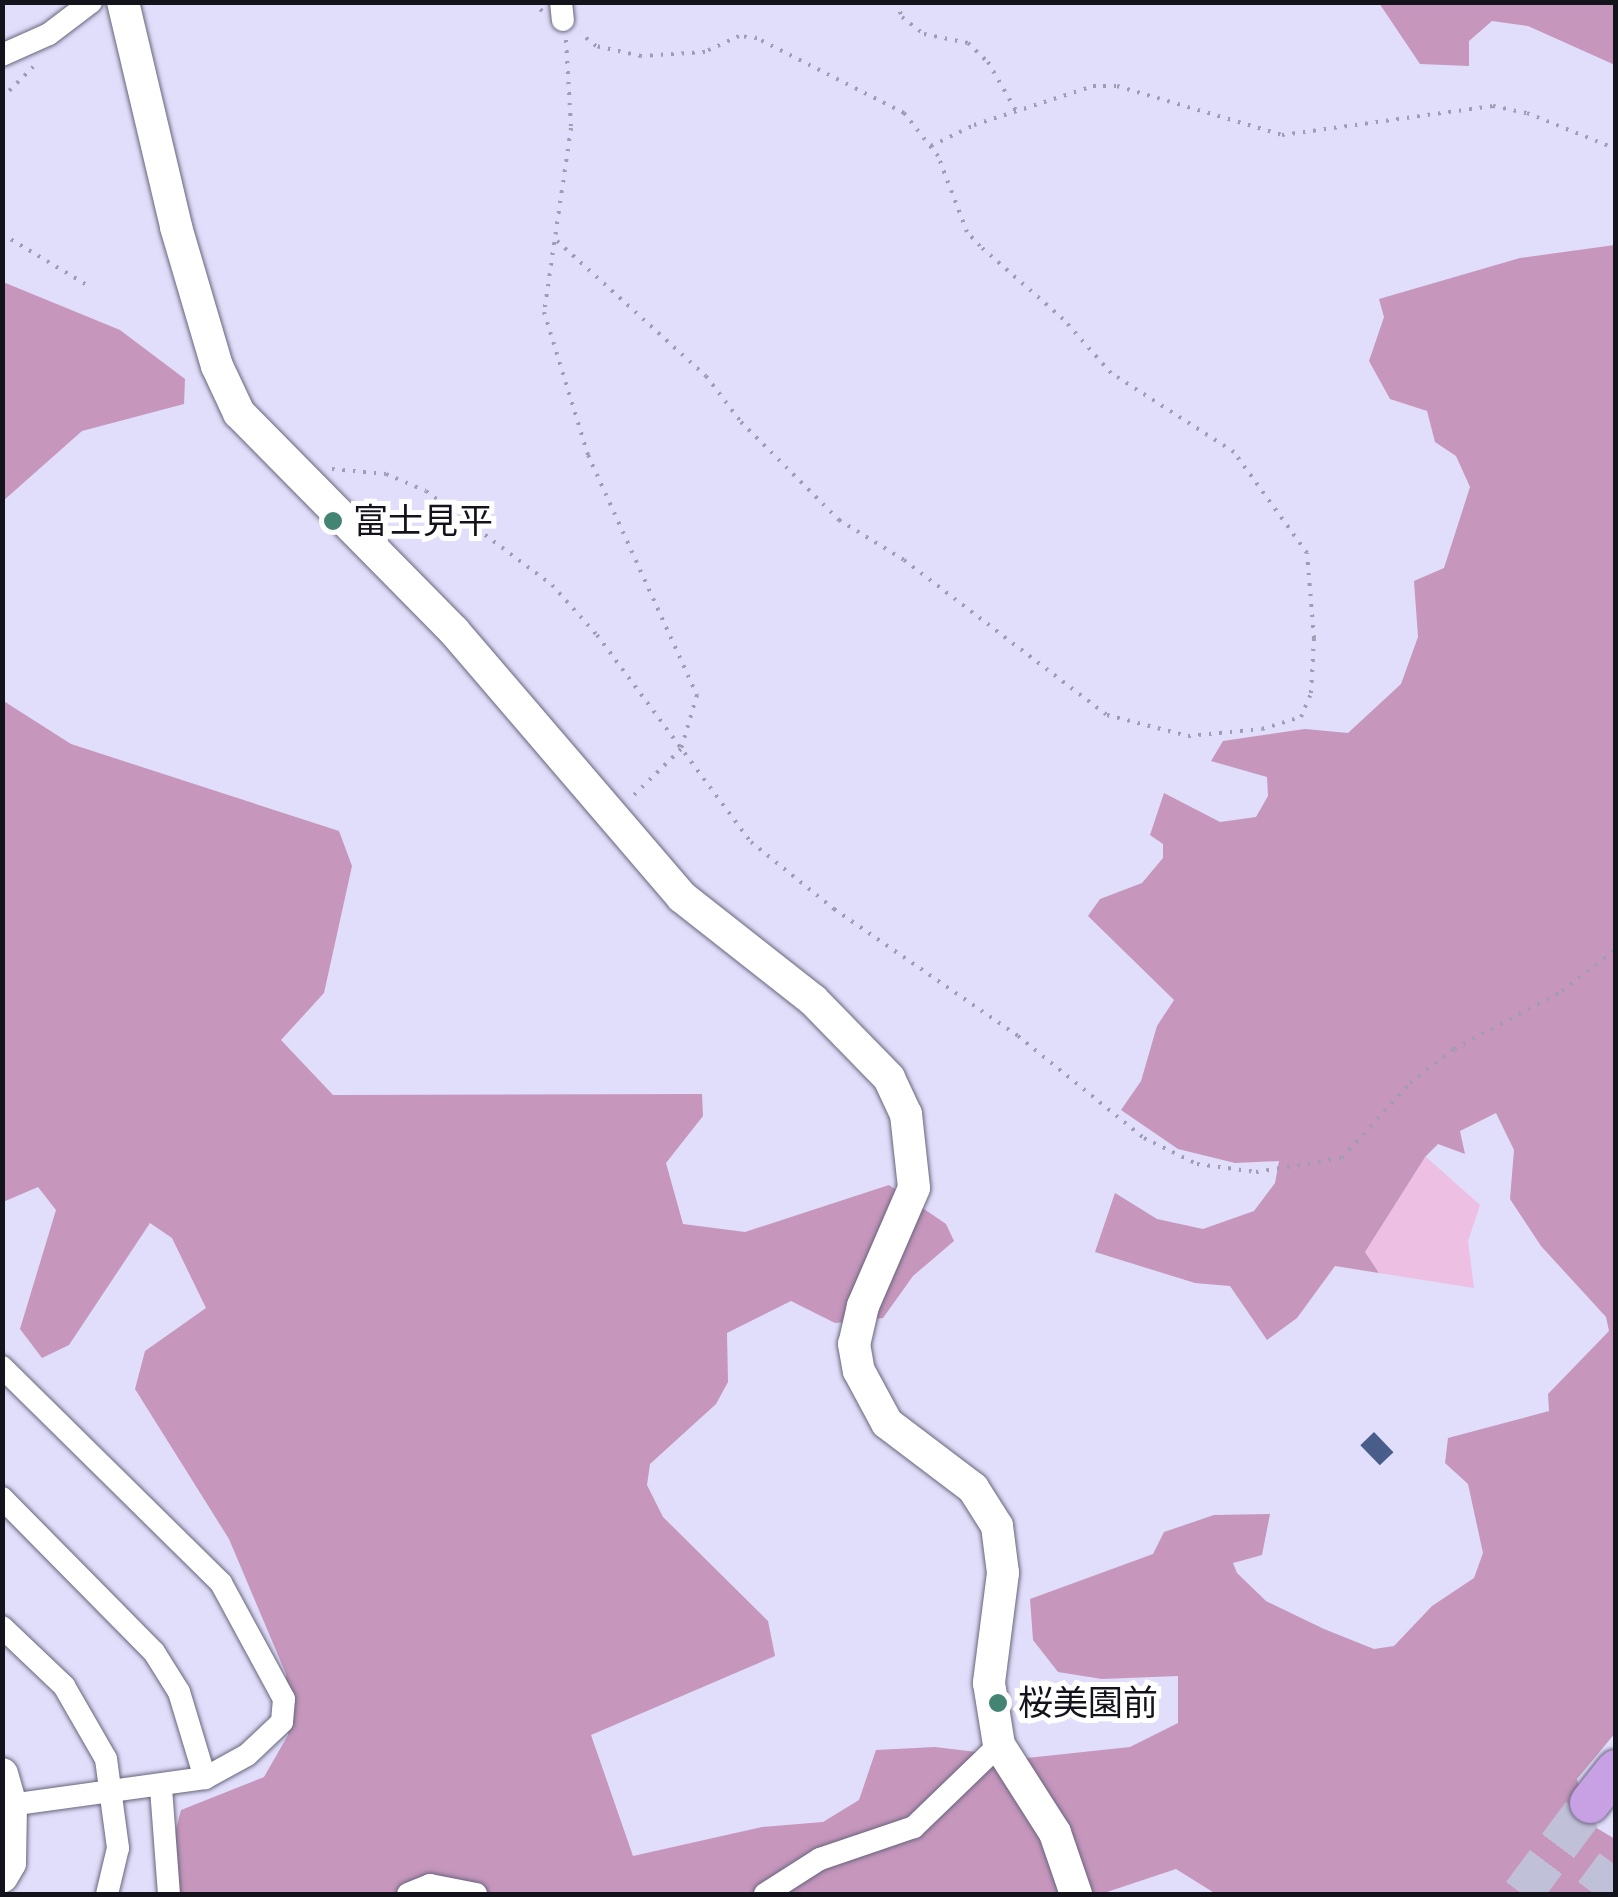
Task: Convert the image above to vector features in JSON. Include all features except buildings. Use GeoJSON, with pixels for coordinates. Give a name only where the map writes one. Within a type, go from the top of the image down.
{"type":"FeatureCollection","features":[{"type":"Feature","properties":{"kind":"highway"},"geometry":{"type":"LineString","coordinates":[[1590,1803],[1616,1770]]}},
{"type":"Feature","properties":{"kind":"street"},"geometry":{"type":"LineString","coordinates":[[2,54],[49,34],[92,2]]}},
{"type":"Feature","properties":{"kind":"street"},"geometry":{"type":"LineString","coordinates":[[123,2],[153,145],[217,366],[240,414],[292,471],[414,588],[682,897],[863,1046],[906,1114],[914,1152],[911,1201],[863,1306],[854,1344],[858,1371],[887,1423],[973,1488],[997,1526],[1003,1572],[989,1683],[998,1745],[1055,1833],[1076,1894]]}},
{"type":"Feature","properties":{"kind":"street"},"geometry":{"type":"LineString","coordinates":[[2,1367],[221,1582],[284,1698],[282,1722],[246,1754],[205,1778],[161,1788],[112,1792],[7,1789],[10,1864],[2,1877]]}},
{"type":"Feature","properties":{"kind":"street"},"geometry":{"type":"LineString","coordinates":[[2,1498],[154,1652],[179,1692],[205,1778]]}},
{"type":"Feature","properties":{"kind":"street"},"geometry":{"type":"LineString","coordinates":[[2,1627],[64,1686],[91,1724],[112,1792],[118,1848],[107,1894]]}},
{"type":"Feature","properties":{"kind":"street"},"geometry":{"type":"LineString","coordinates":[[764,1894],[820,1859],[914,1827],[998,1745]]}},
{"type":"Feature","properties":{"kind":"street"},"geometry":{"type":"LineString","coordinates":[[161,1788],[169,1894]]}},
{"type":"Feature","properties":{"kind":"street"},"geometry":{"type":"LineString","coordinates":[[408,1894],[430,1885],[476,1894]]}},
{"type":"Feature","properties":{"kind":"path"},"geometry":{"type":"LineString","coordinates":[[534,2],[562,11],[596,46],[642,56],[705,52],[739,36],[757,38],[904,113],[932,146],[967,232],[1063,319],[1111,373],[1234,452],[1307,553],[1314,638],[1311,692],[1302,717],[1188,736],[1107,714],[904,560],[839,520],[742,422],[706,376],[557,241]]}},
{"type":"Feature","properties":{"kind":"path"},"geometry":{"type":"LineString","coordinates":[[896,2],[902,17],[924,34],[968,43],[988,62],[1018,114]]}},
{"type":"Feature","properties":{"kind":"path"},"geometry":{"type":"LineString","coordinates":[[562,11],[571,128],[544,312],[588,455],[698,695],[681,749],[613,816]]}},
{"type":"Feature","properties":{"kind":"path"},"geometry":{"type":"LineString","coordinates":[[932,146],[974,125],[1018,114],[1093,86],[1148,90],[1282,134],[1492,106],[1527,112],[1616,149]]}},
{"type":"Feature","properties":{"kind":"path"},"geometry":{"type":"LineString","coordinates":[[2,234],[87,284]]}},
{"type":"Feature","properties":{"kind":"path"},"geometry":{"type":"LineString","coordinates":[[292,471],[386,474],[426,491],[552,586],[598,635],[751,842],[834,909],[934,973],[1144,1138],[1213,1168],[1256,1172],[1342,1158],[1410,1083],[1454,1049],[1562,991],[1616,949]]}},
{"type":"Feature","properties":{"kind":"shaded area"},"geometry":{"type":"Polygon","coordinates":[[[1379,3],[1615,3],[1615,65],[1528,26],[1492,21],[1469,41],[1469,66],[1420,64],[1379,3]]]}},
{"type":"Feature","properties":{"kind":"shaded area"},"geometry":{"type":"Polygon","coordinates":[[[1615,245],[1616,1732],[1577,1779],[1590,1824],[1615,1839],[1615,1894],[1216,1894],[1176,1869],[1101,1894],[159,1894],[181,1810],[264,1777],[288,1735],[286,1674],[229,1539],[135,1389],[145,1351],[206,1308],[172,1238],[150,1223],[69,1345],[42,1358],[20,1329],[56,1210],[38,1187],[3,1202],[2,700],[71,744],[339,831],[352,866],[324,993],[281,1040],[333,1095],[702,1094],[703,1116],[666,1163],[683,1224],[745,1232],[889,1185],[946,1224],[954,1241],[913,1276],[883,1318],[835,1323],[791,1301],[727,1333],[728,1382],[716,1404],[650,1464],[647,1485],[663,1517],[768,1621],[775,1656],[591,1735],[633,1856],[762,1827],[823,1822],[859,1800],[876,1750],[935,1747],[1027,1758],[1130,1747],[1178,1723],[1178,1676],[1102,1679],[1058,1672],[1033,1640],[1030,1599],[1153,1554],[1164,1532],[1214,1515],[1270,1514],[1262,1555],[1233,1563],[1237,1573],[1266,1601],[1324,1629],[1374,1649],[1394,1646],[1432,1606],[1474,1578],[1483,1553],[1468,1484],[1445,1463],[1448,1438],[1549,1411],[1548,1394],[1609,1331],[1606,1317],[1541,1246],[1510,1199],[1514,1150],[1496,1113],[1460,1131],[1465,1154],[1438,1144],[1425,1157],[1365,1252],[1379,1273],[1335,1266],[1297,1318],[1267,1340],[1230,1286],[1195,1283],[1095,1252],[1115,1193],[1157,1219],[1203,1229],[1254,1211],[1275,1183],[1279,1161],[1235,1163],[1178,1149],[1121,1110],[1141,1081],[1157,1026],[1174,1000],[1088,916],[1100,899],[1142,883],[1163,858],[1163,844],[1150,835],[1164,793],[1220,822],[1256,817],[1268,796],[1267,777],[1211,761],[1223,741],[1305,729],[1348,733],[1401,684],[1418,637],[1414,581],[1444,568],[1470,487],[1456,456],[1435,442],[1427,411],[1390,399],[1369,361],[1384,317],[1379,299],[1520,258],[1615,245]]]}},
{"type":"Feature","properties":{"kind":"shaded area"},"geometry":{"type":"Polygon","coordinates":[[[3,282],[120,330],[185,379],[184,404],[82,431],[3,501],[3,282]]]}},
{"type":"Feature","properties":{"kind":"shaded area"},"geometry":{"type":"Polygon","coordinates":[[[1425,1156],[1480,1205],[1468,1241],[1474,1288],[1379,1273],[1365,1252],[1425,1156]]]}},
{"type":"Feature","properties":{"kind":"tunnel"},"geometry":{"type":"LineString","coordinates":[[1522,1894],[1590,1803]]}},
{"type":"Feature","properties":{"kind":"tunnel"},"geometry":{"type":"LineString","coordinates":[[1594,1894],[1616,1865]]}},
{"type":"Feature","properties":{"kind":"place","name":"富士見平"},"geometry":{"type":"Point","coordinates":[333,521]}},
{"type":"Feature","properties":{"kind":"place","name":"桜美園前"},"geometry":{"type":"Point","coordinates":[998,1703]}}]}
